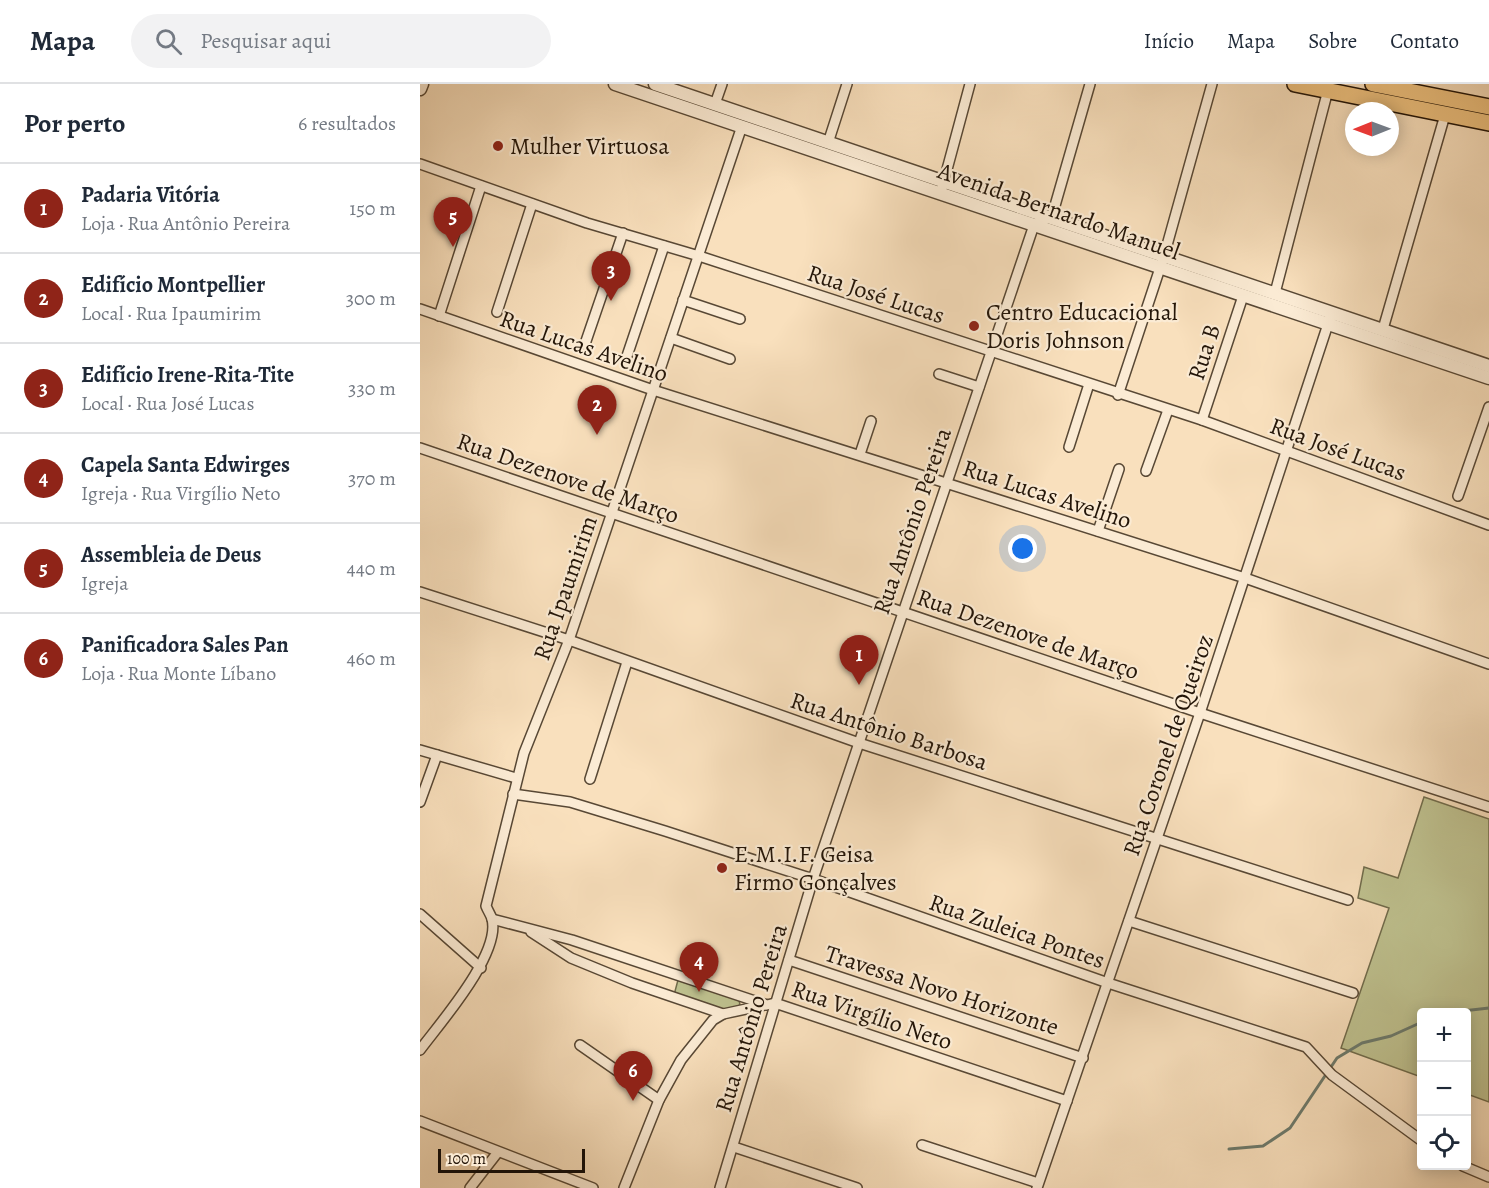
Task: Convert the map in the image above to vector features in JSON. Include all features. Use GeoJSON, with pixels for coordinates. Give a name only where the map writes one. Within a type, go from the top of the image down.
{"type":"FeatureCollection","features":[{"type":"Feature","properties":{"kind":"main road"},"geometry":{"type":"LineString","coordinates":[[1296,84],[1489,123]]}},
{"type":"Feature","properties":{"kind":"main road"},"geometry":{"type":"LineString","coordinates":[[1373,84],[1489,107]]}},
{"type":"Feature","properties":{"kind":"street"},"geometry":{"type":"LineString","coordinates":[[420,89],[422,84]]}},
{"type":"Feature","properties":{"kind":"street","name":"Avenida Bernardo Manuel"},"geometry":{"type":"LineString","coordinates":[[615,84],[796,145],[1052,216],[1243,296],[1330,319],[1426,351],[1489,366]]}},
{"type":"Feature","properties":{"kind":"street","name":"Avenida Bernardo Manuel"},"geometry":{"type":"LineString","coordinates":[[655,84],[828,143],[1034,225],[1275,293],[1330,319],[1383,329],[1426,351],[1489,378]]}},
{"type":"Feature","properties":{"kind":"street"},"geometry":{"type":"LineString","coordinates":[[715,104],[722,84]]}},
{"type":"Feature","properties":{"kind":"street"},"geometry":{"type":"LineString","coordinates":[[828,143],[847,84]]}},
{"type":"Feature","properties":{"kind":"street"},"geometry":{"type":"LineString","coordinates":[[943,187],[970,84]]}},
{"type":"Feature","properties":{"kind":"street"},"geometry":{"type":"LineString","coordinates":[[1034,225],[1052,216],[1090,84]]}},
{"type":"Feature","properties":{"kind":"street"},"geometry":{"type":"LineString","coordinates":[[1118,395],[1162,262],[1212,84]]}},
{"type":"Feature","properties":{"kind":"street"},"geometry":{"type":"LineString","coordinates":[[1275,293],[1328,90]]}},
{"type":"Feature","properties":{"kind":"street"},"geometry":{"type":"LineString","coordinates":[[1383,329],[1445,115]]}},
{"type":"Feature","properties":{"kind":"street","name":"Rua Ipaumirim"},"geometry":{"type":"LineString","coordinates":[[420,1050],[481,968],[492,919],[486,906],[516,778],[569,640],[742,126]]}},
{"type":"Feature","properties":{"kind":"street"},"geometry":{"type":"LineString","coordinates":[[796,145],[801,133]]}},
{"type":"Feature","properties":{"kind":"street","name":"Rua José Lucas"},"geometry":{"type":"LineString","coordinates":[[420,164],[532,204],[699,256],[1118,395],[1202,420],[1489,525]]}},
{"type":"Feature","properties":{"kind":"street"},"geometry":{"type":"LineString","coordinates":[[439,316],[481,186]]}},
{"type":"Feature","properties":{"kind":"street"},"geometry":{"type":"LineString","coordinates":[[497,312],[532,204]]}},
{"type":"Feature","properties":{"kind":"street","name":"Rua Antônio Pereira"},"geometry":{"type":"LineString","coordinates":[[721,1184],[734,1147],[771,1004],[789,960],[813,879],[945,481],[1034,225]]}},
{"type":"Feature","properties":{"kind":"street"},"geometry":{"type":"LineString","coordinates":[[585,344],[622,233]]}},
{"type":"Feature","properties":{"kind":"street"},"geometry":{"type":"LineString","coordinates":[[627,356],[664,246]]}},
{"type":"Feature","properties":{"kind":"street","name":"Rua B"},"geometry":{"type":"LineString","coordinates":[[1202,420],[1243,296]]}},
{"type":"Feature","properties":{"kind":"street"},"geometry":{"type":"LineString","coordinates":[[683,300],[740,319]]}},
{"type":"Feature","properties":{"kind":"street","name":"Rua Lucas Avelino"},"geometry":{"type":"LineString","coordinates":[[420,309],[653,390],[1245,578],[1489,664]]}},
{"type":"Feature","properties":{"kind":"street","name":"Rua Coronel de Queiroz"},"geometry":{"type":"LineString","coordinates":[[1037,1185],[1083,1058],[1200,713],[1330,319]]}},
{"type":"Feature","properties":{"kind":"street"},"geometry":{"type":"LineString","coordinates":[[671,338],[730,359]]}},
{"type":"Feature","properties":{"kind":"street"},"geometry":{"type":"LineString","coordinates":[[939,374],[979,387]]}},
{"type":"Feature","properties":{"kind":"street"},"geometry":{"type":"LineString","coordinates":[[1069,447],[1089,384]]}},
{"type":"Feature","properties":{"kind":"street"},"geometry":{"type":"LineString","coordinates":[[1458,496],[1489,407]]}},
{"type":"Feature","properties":{"kind":"street"},"geometry":{"type":"LineString","coordinates":[[1146,471],[1168,410]]}},
{"type":"Feature","properties":{"kind":"street"},"geometry":{"type":"LineString","coordinates":[[860,454],[871,421]]}},
{"type":"Feature","properties":{"kind":"street","name":"Rua Dezenove de Março"},"geometry":{"type":"LineString","coordinates":[[420,448],[1200,713],[1489,807]]}},
{"type":"Feature","properties":{"kind":"street"},"geometry":{"type":"LineString","coordinates":[[1098,531],[1119,469]]}},
{"type":"Feature","properties":{"kind":"street","name":"Rua Antônio Barbosa"},"geometry":{"type":"LineString","coordinates":[[420,592],[569,640],[859,743],[1348,900]]}},
{"type":"Feature","properties":{"kind":"street"},"geometry":{"type":"LineString","coordinates":[[590,779],[627,662]]}},
{"type":"Feature","properties":{"kind":"street"},"geometry":{"type":"LineString","coordinates":[[420,750],[516,778]]}},
{"type":"Feature","properties":{"kind":"street"},"geometry":{"type":"LineString","coordinates":[[420,802],[437,755]]}},
{"type":"Feature","properties":{"kind":"street","name":"Rua Zuleica Pontes"},"geometry":{"type":"LineString","coordinates":[[513,794],[570,802],[813,879],[1108,983],[1300,1045],[1313,1052],[1332,1075],[1417,1137]]}},
{"type":"Feature","properties":{"kind":"street"},"geometry":{"type":"LineString","coordinates":[[420,914],[481,968]]}},
{"type":"Feature","properties":{"kind":"street","name":"Rua Virgílio Neto"},"geometry":{"type":"LineString","coordinates":[[492,919],[572,940],[1067,1101]]}},
{"type":"Feature","properties":{"kind":"street"},"geometry":{"type":"LineString","coordinates":[[1128,921],[1353,993]]}},
{"type":"Feature","properties":{"kind":"street"},"geometry":{"type":"LineString","coordinates":[[525,928],[571,958],[632,983],[723,1014]]}},
{"type":"Feature","properties":{"kind":"street","name":"Travessa Novo Horizonte"},"geometry":{"type":"LineString","coordinates":[[789,960],[1083,1058]]}},
{"type":"Feature","properties":{"kind":"street"},"geometry":{"type":"LineString","coordinates":[[624,1188],[658,1100],[681,1060],[712,1020],[723,1014],[771,1004]]}},
{"type":"Feature","properties":{"kind":"street"},"geometry":{"type":"LineString","coordinates":[[580,1045],[658,1100]]}},
{"type":"Feature","properties":{"kind":"street"},"geometry":{"type":"LineString","coordinates":[[420,1121],[593,1188]]}},
{"type":"Feature","properties":{"kind":"street"},"geometry":{"type":"LineString","coordinates":[[922,1145],[1037,1185]]}},
{"type":"Feature","properties":{"kind":"street"},"geometry":{"type":"LineString","coordinates":[[734,1147],[857,1188]]}},
{"type":"Feature","properties":{"kind":"street"},"geometry":{"type":"LineString","coordinates":[[470,1188],[498,1152]]}},
{"type":"Feature","properties":{"kind":"street"},"geometry":{"type":"LineString","coordinates":[[1471,1169],[1489,1177]]}},
{"type":"Feature","properties":{"kind":"street"},"geometry":{"type":"LineString","coordinates":[[721,1184],[733,1188]]}},
{"type":"Feature","properties":{"kind":"green space"},"geometry":{"type":"Polygon","coordinates":[[[1424,797],[1489,819],[1489,1102],[1471,1095],[1471,1008],[1417,1008],[1417,1076],[1341,1048],[1389,908],[1358,898],[1364,867],[1398,878],[1424,797]]]}},
{"type":"Feature","properties":{"kind":"green space"},"geometry":{"type":"Polygon","coordinates":[[[678,980],[739,1000],[740,1005],[722,1012],[674,995],[678,980]]]}},
{"type":"Feature","properties":{"kind":"waterway"},"geometry":{"type":"LineString","coordinates":[[1471,1010],[1489,1008]]}},
{"type":"Feature","properties":{"kind":"waterway"},"geometry":{"type":"LineString","coordinates":[[1229,1149],[1263,1146],[1290,1128],[1337,1058],[1362,1043],[1391,1036],[1417,1024]]}},
{"type":"Feature","properties":{"kind":"place","name":"Mulher Virtuosa"},"geometry":{"type":"Point","coordinates":[498,146]}},
{"type":"Feature","properties":{"kind":"place","name":"Assembleia de Deus"},"geometry":{"type":"Point","coordinates":[453,247]}},
{"type":"Feature","properties":{"kind":"place","name":"Edifício Irene-Rita-Tite"},"geometry":{"type":"Point","coordinates":[611,301]}},
{"type":"Feature","properties":{"kind":"place","name":"Centro Educacional Doris Johnson"},"geometry":{"type":"Point","coordinates":[974,326]}},
{"type":"Feature","properties":{"kind":"place","name":"Edifício Montpellier"},"geometry":{"type":"Point","coordinates":[597,435]}},
{"type":"Feature","properties":{"kind":"place","name":"Padaria Vitória"},"geometry":{"type":"Point","coordinates":[859,685]}},
{"type":"Feature","properties":{"kind":"place","name":"E.M.I.F. Geisa Firmo Gonçalves"},"geometry":{"type":"Point","coordinates":[722,868]}},
{"type":"Feature","properties":{"kind":"place","name":"Capela Santa Edwirges"},"geometry":{"type":"Point","coordinates":[699,992]}},
{"type":"Feature","properties":{"kind":"place","name":"Panificadora Sales Pan"},"geometry":{"type":"Point","coordinates":[633,1101]}}]}
